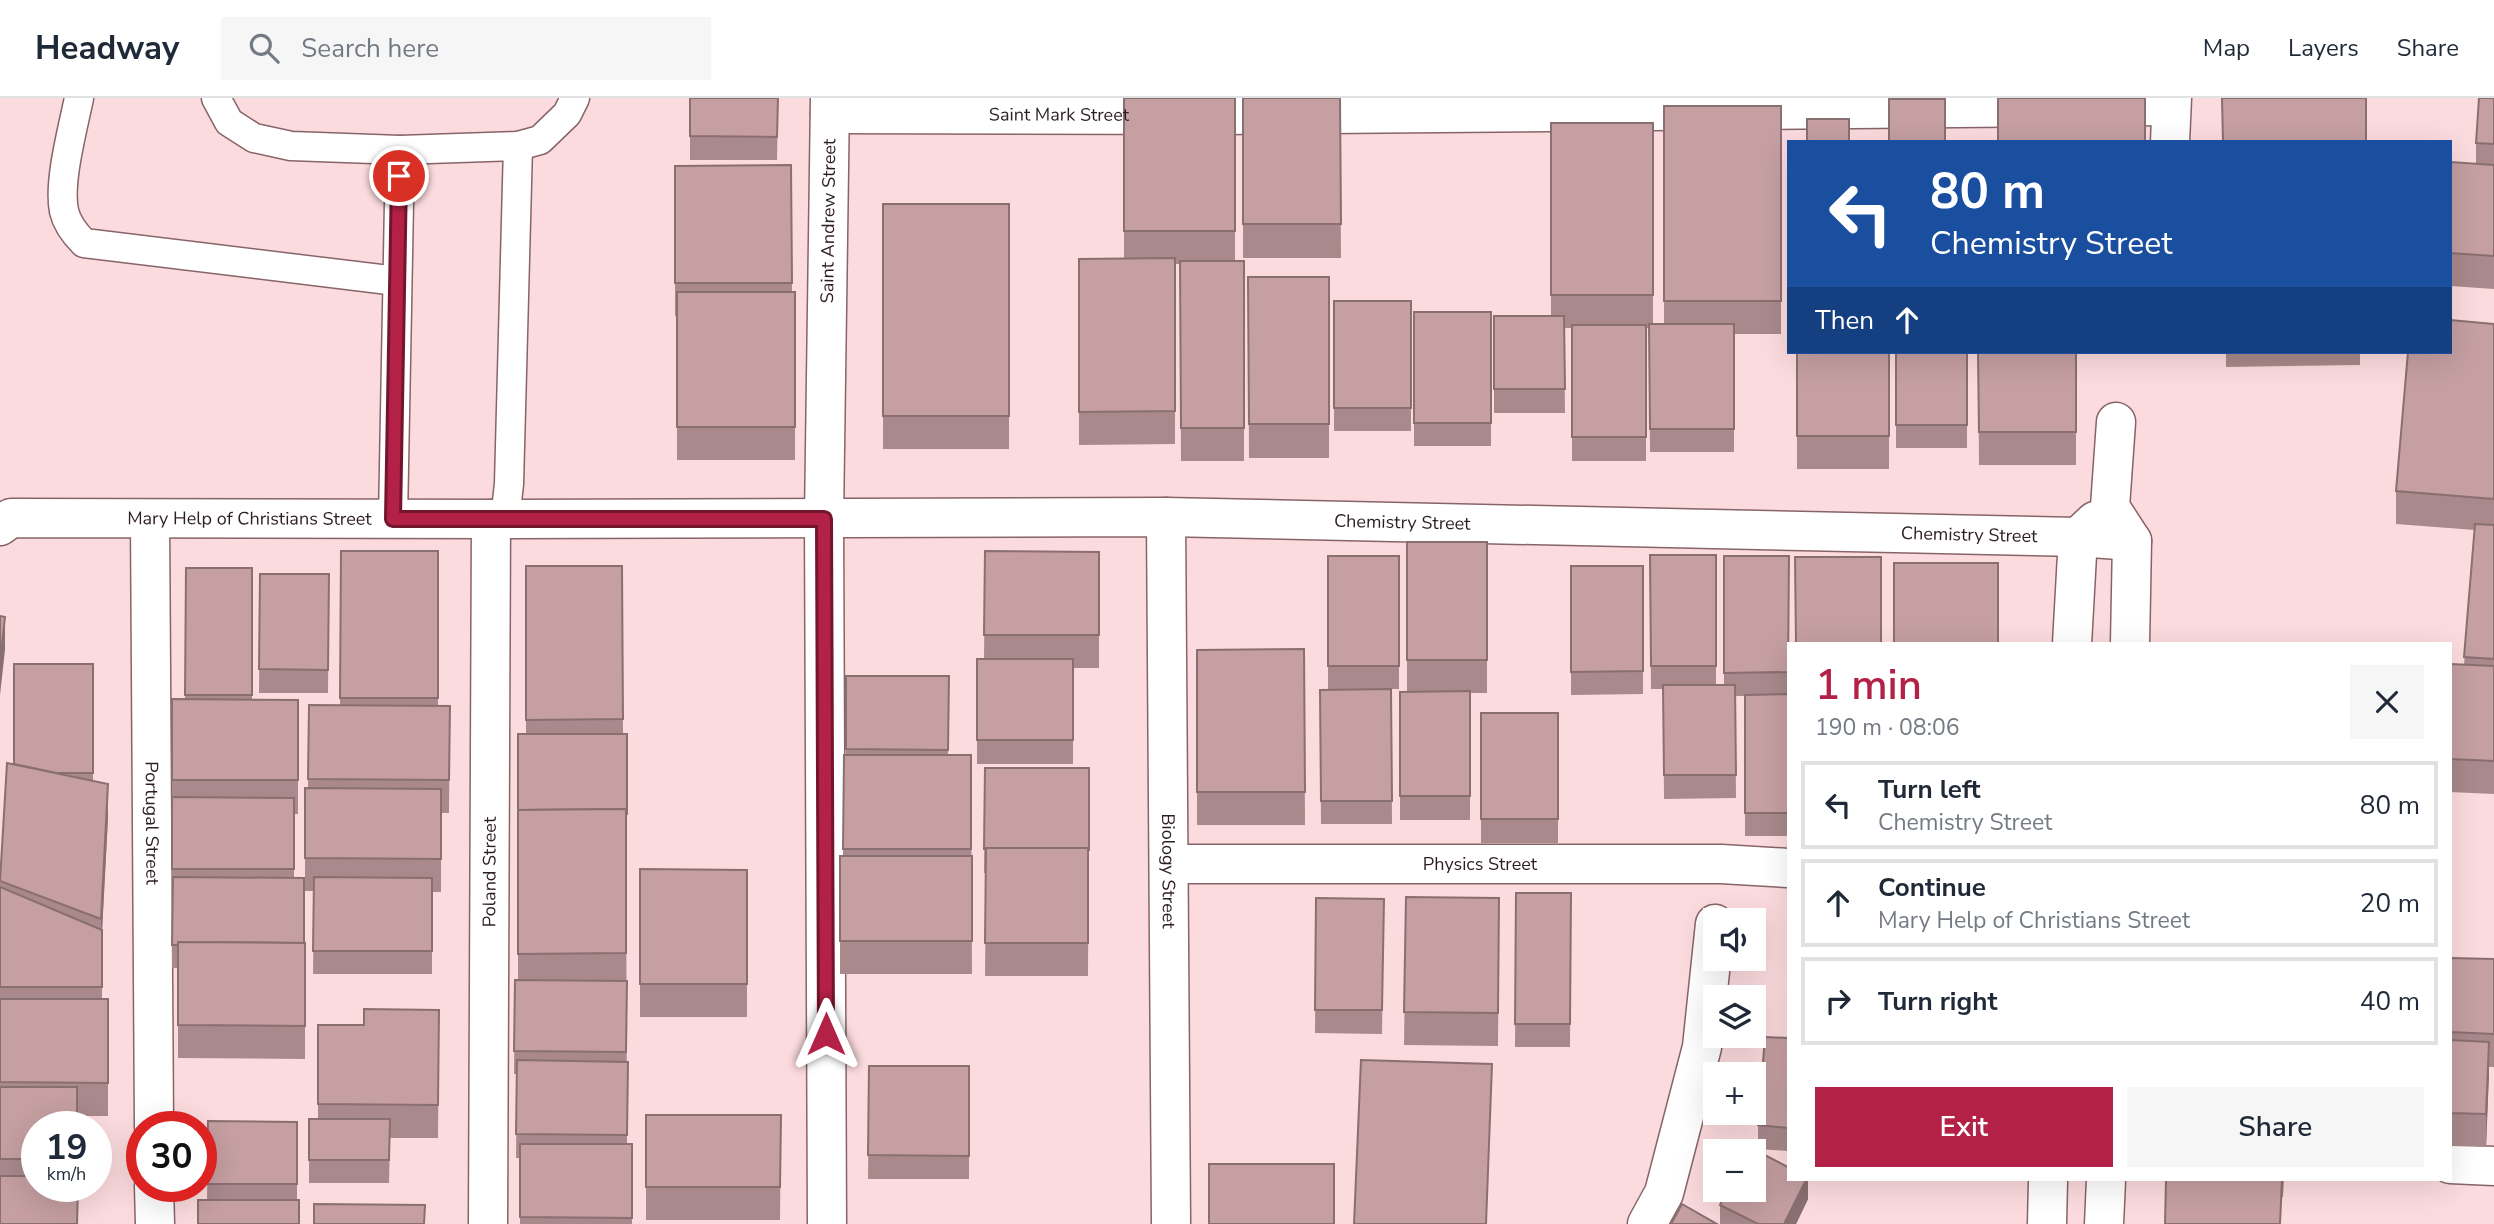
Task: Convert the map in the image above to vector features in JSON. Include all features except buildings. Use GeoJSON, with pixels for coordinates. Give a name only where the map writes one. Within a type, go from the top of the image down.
{"type":"FeatureCollection","features":[{"type":"Feature","properties":{"kind":"street","name":"Saint Mark Street"},"geometry":{"type":"LineString","coordinates":[[830,106],[1225,106],[2171,115]]}},
{"type":"Feature","properties":{"kind":"street","name":"Saint Andrew Street"},"geometry":{"type":"LineString","coordinates":[[827,1224],[824,519],[830,106]]}},
{"type":"Feature","properties":{"kind":"street"},"geometry":{"type":"LineString","coordinates":[[2116,422],[2110,507],[2132,541],[2130,642]]}},
{"type":"Feature","properties":{"kind":"street"},"geometry":{"type":"LineString","coordinates":[[2072,642],[2078,537],[2110,507]]}},
{"type":"Feature","properties":{"kind":"street","name":"Mary Help of Christians Street"},"geometry":{"type":"LineString","coordinates":[[0,526],[11,518],[393,519],[502,508],[671,519]]}},
{"type":"Feature","properties":{"kind":"street","name":"Poland Street"},"geometry":{"type":"LineString","coordinates":[[488,1224],[502,508]]}},
{"type":"Feature","properties":{"kind":"street","name":"Chemistry Street"},"geometry":{"type":"LineString","coordinates":[[671,519],[1166,516],[2078,537],[2132,541]]}},
{"type":"Feature","properties":{"kind":"street","name":"Biology Street"},"geometry":{"type":"LineString","coordinates":[[1166,516],[1171,1224]]}},
{"type":"Feature","properties":{"kind":"street","name":"Portugal Street"},"geometry":{"type":"LineString","coordinates":[[150,519],[154,1111]]}},
{"type":"Feature","properties":{"kind":"street","name":"Physics Street"},"geometry":{"type":"LineString","coordinates":[[1170,864],[1721,864],[1787,868]]}},
{"type":"Feature","properties":{"kind":"street"},"geometry":{"type":"LineString","coordinates":[[1716,908],[1721,864]]}},
{"type":"Feature","properties":{"kind":"street"},"geometry":{"type":"LineString","coordinates":[[1647,1224],[1664,1194],[1702,1047],[1710,971]]}},
{"type":"Feature","properties":{"kind":"street"},"geometry":{"type":"LineString","coordinates":[[2452,1164],[2494,1166]]}},
{"type":"Feature","properties":{"kind":"street"},"geometry":{"type":"LineString","coordinates":[[2047,1224],[2048,1181]]}},
{"type":"Feature","properties":{"kind":"street"},"geometry":{"type":"LineString","coordinates":[[2104,1224],[2106,1181]]}},
{"type":"Feature","properties":{"kind":"street"},"geometry":{"type":"LineString","coordinates":[[154,1202],[155,1224]]}},
{"type":"Feature","properties":{"kind":"lane"},"geometry":{"type":"LineString","coordinates":[[79,98],[65,169],[64,211],[72,230],[83,243],[397,281]]}},
{"type":"Feature","properties":{"kind":"lane"},"geometry":{"type":"LineString","coordinates":[[216,98],[229,122],[254,138],[291,146],[400,150],[518,146],[540,140],[567,114],[575,98]]}},
{"type":"Feature","properties":{"kind":"lane"},"geometry":{"type":"LineString","coordinates":[[502,508],[518,146]]}},
{"type":"Feature","properties":{"kind":"lane"},"geometry":{"type":"LineString","coordinates":[[393,519],[400,150]]}},
{"type":"Feature","properties":{"kind":"route"},"geometry":{"type":"LineString","coordinates":[[399,176],[393,519],[824,519],[826,1034]]}}]}
